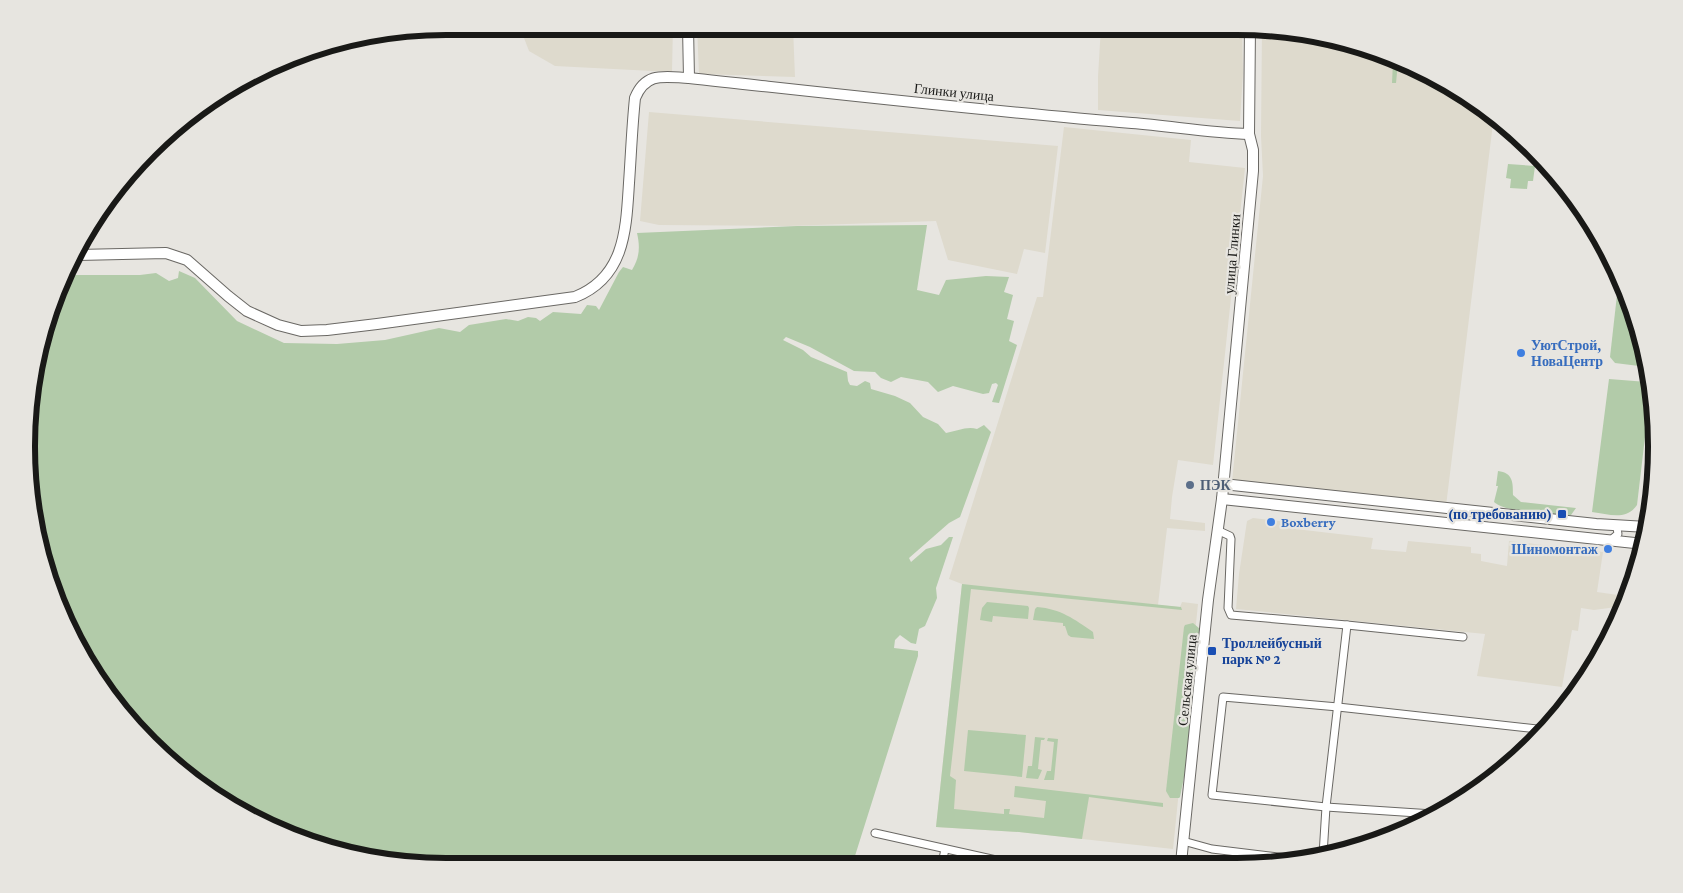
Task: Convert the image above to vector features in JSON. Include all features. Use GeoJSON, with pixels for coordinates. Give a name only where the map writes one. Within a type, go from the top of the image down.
{"type":"FeatureCollection","features":[{"type":"Feature","properties":{"kind":"main road"},"geometry":{"type":"LineString","coordinates":[[688,35],[689,78]]}},
{"type":"Feature","properties":{"kind":"main road","name":"улица Глинки"},"geometry":{"type":"LineString","coordinates":[[1222,499],[1253,171],[1253,150],[1249,134],[1250,36]]}},
{"type":"Feature","properties":{"kind":"main road","name":"Глинки улица"},"geometry":{"type":"LineString","coordinates":[[82,255],[166,253],[178,256],[197,268],[247,311],[278,325],[301,331],[377,324],[575,297],[598,285],[610,271],[619,253],[624,238],[636,98],[643,84],[657,77],[689,78],[1051,117],[1249,134]]}},
{"type":"Feature","properties":{"kind":"main road"},"geometry":{"type":"LineString","coordinates":[[1223,484],[1640,527]]}},
{"type":"Feature","properties":{"kind":"main road"},"geometry":{"type":"LineString","coordinates":[[1222,499],[1636,543]]}},
{"type":"Feature","properties":{"kind":"main road","name":"Сельская улица"},"geometry":{"type":"LineString","coordinates":[[1182,858],[1208,600],[1222,499]]}},
{"type":"Feature","properties":{"kind":"street"},"geometry":{"type":"LineString","coordinates":[[1611,540],[1618,534],[1617,528],[1612,525]]}},
{"type":"Feature","properties":{"kind":"street"},"geometry":{"type":"LineString","coordinates":[[1217,530],[1230,536],[1231,539],[1228,608],[1231,615],[1463,637]]}},
{"type":"Feature","properties":{"kind":"street"},"geometry":{"type":"LineString","coordinates":[[1323,849],[1326,807],[1347,625]]}},
{"type":"Feature","properties":{"kind":"street"},"geometry":{"type":"LineString","coordinates":[[1424,813],[1326,807],[1212,795],[1223,697],[1338,707],[1535,729]]}},
{"type":"Feature","properties":{"kind":"street"},"geometry":{"type":"LineString","coordinates":[[875,834],[986,858]]}},
{"type":"Feature","properties":{"kind":"street"},"geometry":{"type":"LineString","coordinates":[[1183,841],[1212,849],[1271,856]]}},
{"type":"Feature","properties":{"kind":"street"},"geometry":{"type":"LineString","coordinates":[[943,858],[945,849]]}},
{"type":"Feature","properties":{"kind":"shaded area"},"geometry":{"type":"Polygon","coordinates":[[[528,35],[673,35],[672,72],[555,66],[529,51],[524,38],[528,35]]]}},
{"type":"Feature","properties":{"kind":"shaded area"},"geometry":{"type":"Polygon","coordinates":[[[697,35],[793,35],[795,77],[699,74],[697,35]]]}},
{"type":"Feature","properties":{"kind":"shaded area"},"geometry":{"type":"Polygon","coordinates":[[[1101,35],[1242,35],[1243,73],[1240,121],[1098,110],[1101,35]]]}},
{"type":"Feature","properties":{"kind":"shaded area"},"geometry":{"type":"Polygon","coordinates":[[[1262,36],[1317,43],[1343,49],[1394,66],[1442,90],[1493,125],[1446,506],[1232,482],[1263,176],[1261,136],[1262,36]]]}},
{"type":"Feature","properties":{"kind":"shaded area"},"geometry":{"type":"Polygon","coordinates":[[[649,112],[1058,146],[1045,253],[1024,249],[1017,274],[948,260],[936,221],[787,226],[659,225],[640,221],[649,112]]]}},
{"type":"Feature","properties":{"kind":"shaded area"},"geometry":{"type":"Polygon","coordinates":[[[1064,127],[1191,140],[1189,162],[1245,168],[1213,465],[1178,460],[1172,497],[1170,519],[1205,523],[1205,531],[1167,528],[1158,605],[1180,607],[1182,602],[1198,604],[1173,849],[1019,832],[936,827],[962,584],[949,579],[1037,297],[1043,297],[1064,127]]]}},
{"type":"Feature","properties":{"kind":"shaded area"},"geometry":{"type":"Polygon","coordinates":[[[1253,518],[1287,522],[1287,528],[1373,538],[1371,549],[1406,552],[1408,541],[1471,547],[1471,553],[1481,554],[1481,561],[1507,566],[1509,541],[1603,552],[1597,592],[1618,595],[1616,606],[1594,610],[1581,608],[1578,631],[1572,630],[1562,687],[1477,676],[1485,634],[1236,609],[1247,521],[1253,518]]]}},
{"type":"Feature","properties":{"kind":"green space"},"geometry":{"type":"Polygon","coordinates":[[[1393,66],[1397,68],[1396,83],[1392,83],[1393,66]]]}},
{"type":"Feature","properties":{"kind":"green space"},"geometry":{"type":"Polygon","coordinates":[[[1508,164],[1535,166],[1533,181],[1528,181],[1527,189],[1510,188],[1511,179],[1506,178],[1508,164]]]}},
{"type":"Feature","properties":{"kind":"green space"},"geometry":{"type":"Polygon","coordinates":[[[927,225],[917,290],[939,295],[946,280],[986,276],[1009,277],[1004,292],[1013,295],[1007,319],[1014,321],[1009,341],[1017,345],[999,403],[992,402],[998,385],[996,383],[992,384],[989,393],[983,394],[953,386],[938,392],[928,382],[901,377],[891,382],[881,378],[875,372],[854,371],[810,347],[786,337],[783,340],[803,350],[811,357],[847,372],[850,385],[857,386],[865,381],[870,383],[871,389],[895,396],[910,403],[923,417],[938,424],[946,433],[966,428],[977,429],[984,425],[991,432],[960,517],[949,523],[909,558],[911,562],[926,549],[941,545],[949,537],[953,537],[936,588],[937,598],[925,626],[919,629],[916,644],[911,643],[900,635],[895,640],[894,648],[918,651],[918,656],[854,858],[446,858],[393,854],[340,844],[289,827],[264,816],[218,789],[175,756],[137,718],[104,675],[77,629],[57,579],[43,527],[36,473],[36,420],[43,366],[57,314],[72,275],[140,275],[156,273],[169,281],[178,278],[179,271],[195,278],[237,321],[284,343],[337,344],[385,340],[439,328],[460,332],[469,325],[506,319],[518,321],[528,317],[536,318],[540,321],[553,312],[581,314],[587,305],[596,306],[599,310],[619,272],[623,267],[632,270],[637,261],[639,242],[637,233],[797,226],[927,225]]]}},
{"type":"Feature","properties":{"kind":"green space"},"geometry":{"type":"Polygon","coordinates":[[[1617,290],[1634,340],[1640,366],[1615,363],[1610,357],[1617,290]]]}},
{"type":"Feature","properties":{"kind":"green space"},"geometry":{"type":"Polygon","coordinates":[[[1609,379],[1642,382],[1647,420],[1637,505],[1633,510],[1622,515],[1592,512],[1609,379]]]}},
{"type":"Feature","properties":{"kind":"green space"},"geometry":{"type":"Polygon","coordinates":[[[1498,471],[1509,476],[1512,482],[1513,495],[1521,502],[1576,508],[1571,515],[1518,510],[1500,506],[1494,502],[1498,486],[1496,486],[1498,471]]]}},
{"type":"Feature","properties":{"kind":"green space"},"geometry":{"type":"Polygon","coordinates":[[[962,584],[1181,607],[1182,610],[971,589],[950,776],[956,780],[954,809],[1004,814],[1004,809],[1010,809],[1009,814],[1044,818],[1046,801],[1014,797],[1015,786],[1163,803],[1163,807],[1089,797],[1082,839],[1019,832],[936,827],[962,584]]]}},
{"type":"Feature","properties":{"kind":"green space"},"geometry":{"type":"Polygon","coordinates":[[[987,602],[1028,606],[1028,619],[993,616],[992,622],[980,620],[982,608],[987,602]]]}},
{"type":"Feature","properties":{"kind":"green space"},"geometry":{"type":"Polygon","coordinates":[[[1037,607],[1060,612],[1073,619],[1093,632],[1094,639],[1071,637],[1068,635],[1063,623],[1033,620],[1037,607]]]}},
{"type":"Feature","properties":{"kind":"green space"},"geometry":{"type":"Polygon","coordinates":[[[1193,623],[1200,629],[1187,762],[1180,797],[1170,798],[1166,791],[1184,627],[1193,623]]]}},
{"type":"Feature","properties":{"kind":"green space"},"geometry":{"type":"Polygon","coordinates":[[[968,730],[1026,735],[1022,777],[964,771],[968,730]]]}},
{"type":"Feature","properties":{"kind":"green space"},"geometry":{"type":"Polygon","coordinates":[[[1035,737],[1045,738],[1041,740],[1038,769],[1042,770],[1038,779],[1026,778],[1028,766],[1032,766],[1035,737]]]}},
{"type":"Feature","properties":{"kind":"green space"},"geometry":{"type":"Polygon","coordinates":[[[1048,738],[1058,739],[1054,780],[1044,780],[1047,771],[1051,771],[1054,742],[1047,741],[1048,738]]]}},
{"type":"Feature","properties":{"kind":"place","name":"УютСтрой, НоваЦентр"},"geometry":{"type":"Point","coordinates":[1521,353]}},
{"type":"Feature","properties":{"kind":"place","name":"ПЭК"},"geometry":{"type":"Point","coordinates":[1190,485]}},
{"type":"Feature","properties":{"kind":"place","name":"(по требованию)"},"geometry":{"type":"Point","coordinates":[1562,514]}},
{"type":"Feature","properties":{"kind":"place","name":"Boxberry"},"geometry":{"type":"Point","coordinates":[1271,522]}},
{"type":"Feature","properties":{"kind":"place","name":"Шиномонтаж"},"geometry":{"type":"Point","coordinates":[1608,549]}},
{"type":"Feature","properties":{"kind":"place","name":"Троллейбусный парк № 2"},"geometry":{"type":"Point","coordinates":[1212,651]}}]}
